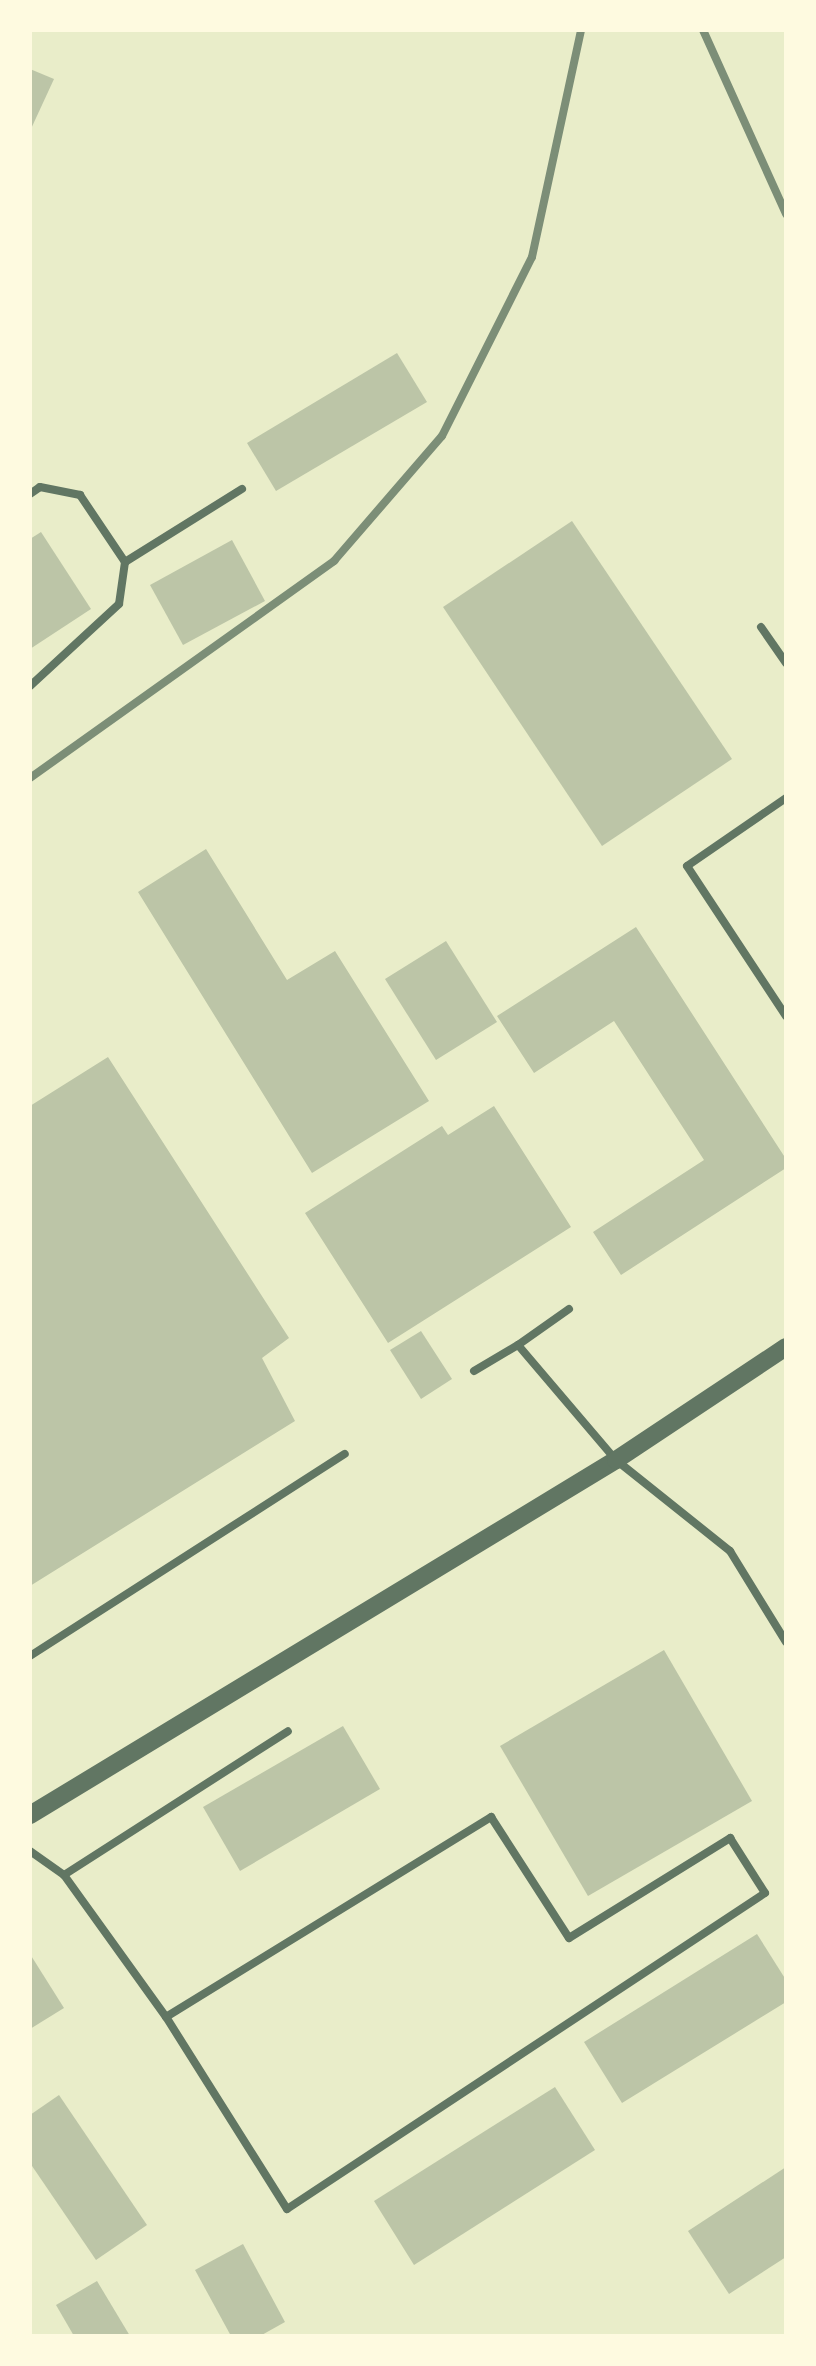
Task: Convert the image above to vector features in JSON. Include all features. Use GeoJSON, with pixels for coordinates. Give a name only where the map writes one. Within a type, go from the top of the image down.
{"type":"FeatureCollection","features":[{"type":"Feature","properties":{"kind":"street"},"geometry":{"type":"LineString","coordinates":[[30,1815],[616,1460],[786,1347]]}},
{"type":"Feature","properties":{"kind":"lane"},"geometry":{"type":"LineString","coordinates":[[30,494],[40,488],[80,495],[125,562],[119,604],[30,686]]}},
{"type":"Feature","properties":{"kind":"lane"},"geometry":{"type":"LineString","coordinates":[[125,562],[242,489]]}},
{"type":"Feature","properties":{"kind":"lane"},"geometry":{"type":"LineString","coordinates":[[761,627],[786,664]]}},
{"type":"Feature","properties":{"kind":"lane"},"geometry":{"type":"LineString","coordinates":[[786,798],[687,866],[786,1016]]}},
{"type":"Feature","properties":{"kind":"lane"},"geometry":{"type":"LineString","coordinates":[[474,1371],[569,1309]]}},
{"type":"Feature","properties":{"kind":"lane"},"geometry":{"type":"LineString","coordinates":[[518,1345],[616,1460],[730,1551],[786,1642]]}},
{"type":"Feature","properties":{"kind":"lane"},"geometry":{"type":"LineString","coordinates":[[30,1656],[345,1454]]}},
{"type":"Feature","properties":{"kind":"lane"},"geometry":{"type":"LineString","coordinates":[[64,1875],[288,1732]]}},
{"type":"Feature","properties":{"kind":"lane"},"geometry":{"type":"LineString","coordinates":[[30,1851],[64,1875],[166,2018],[287,2209],[765,1893],[730,1838],[569,1938],[491,1816],[166,2018]]}},
{"type":"Feature","properties":{"kind":"building"},"geometry":{"type":"Polygon","coordinates":[[[30,69],[54,79],[30,131],[30,69]]]}},
{"type":"Feature","properties":{"kind":"building"},"geometry":{"type":"Polygon","coordinates":[[[397,353],[427,402],[276,491],[247,443],[397,353]]]}},
{"type":"Feature","properties":{"kind":"building"},"geometry":{"type":"Polygon","coordinates":[[[572,521],[732,759],[602,846],[443,607],[572,521]]]}},
{"type":"Feature","properties":{"kind":"building"},"geometry":{"type":"Polygon","coordinates":[[[41,532],[91,609],[30,649],[30,539],[41,532]]]}},
{"type":"Feature","properties":{"kind":"building"},"geometry":{"type":"Polygon","coordinates":[[[232,540],[265,601],[183,645],[150,585],[232,540]]]}},
{"type":"Feature","properties":{"kind":"building"},"geometry":{"type":"Polygon","coordinates":[[[206,849],[287,980],[335,951],[429,1101],[312,1173],[138,892],[206,849]]]}},
{"type":"Feature","properties":{"kind":"building"},"geometry":{"type":"Polygon","coordinates":[[[636,927],[786,1159],[786,1168],[621,1275],[593,1232],[704,1160],[614,1021],[534,1073],[497,1016],[636,927]]]}},
{"type":"Feature","properties":{"kind":"building"},"geometry":{"type":"Polygon","coordinates":[[[446,941],[497,1022],[436,1060],[385,979],[446,941]]]}},
{"type":"Feature","properties":{"kind":"building"},"geometry":{"type":"Polygon","coordinates":[[[108,1057],[289,1338],[262,1358],[295,1421],[30,1586],[30,1106],[108,1057]]]}},
{"type":"Feature","properties":{"kind":"building"},"geometry":{"type":"Polygon","coordinates":[[[494,1106],[571,1227],[388,1343],[305,1213],[442,1126],[448,1135],[494,1106]]]}},
{"type":"Feature","properties":{"kind":"building"},"geometry":{"type":"Polygon","coordinates":[[[421,1331],[452,1379],[421,1399],[390,1350],[421,1331]]]}},
{"type":"Feature","properties":{"kind":"building"},"geometry":{"type":"Polygon","coordinates":[[[664,1650],[752,1801],[588,1896],[500,1746],[664,1650]]]}},
{"type":"Feature","properties":{"kind":"building"},"geometry":{"type":"Polygon","coordinates":[[[343,1726],[380,1789],[240,1871],[203,1807],[343,1726]]]}},
{"type":"Feature","properties":{"kind":"building"},"geometry":{"type":"Polygon","coordinates":[[[757,1934],[786,1980],[786,2002],[622,2103],[584,2042],[757,1934]]]}},
{"type":"Feature","properties":{"kind":"building"},"geometry":{"type":"Polygon","coordinates":[[[30,1954],[64,2008],[30,2029],[30,1954]]]}},
{"type":"Feature","properties":{"kind":"building"},"geometry":{"type":"Polygon","coordinates":[[[555,2087],[595,2150],[414,2265],[374,2201],[555,2087]]]}},
{"type":"Feature","properties":{"kind":"building"},"geometry":{"type":"Polygon","coordinates":[[[59,2095],[147,2225],[96,2260],[30,2163],[30,2115],[59,2095]]]}},
{"type":"Feature","properties":{"kind":"building"},"geometry":{"type":"Polygon","coordinates":[[[786,2167],[786,2257],[729,2294],[688,2231],[786,2167]]]}},
{"type":"Feature","properties":{"kind":"building"},"geometry":{"type":"Polygon","coordinates":[[[243,2244],[285,2322],[260,2336],[231,2336],[195,2270],[243,2244]]]}},
{"type":"Feature","properties":{"kind":"building"},"geometry":{"type":"Polygon","coordinates":[[[97,2281],[130,2336],[74,2336],[56,2305],[97,2281]]]}},
{"type":"Feature","properties":{"kind":"railway"},"geometry":{"type":"LineString","coordinates":[[30,778],[334,561],[442,436],[532,257],[581,30]]}},
{"type":"Feature","properties":{"kind":"railway"},"geometry":{"type":"LineString","coordinates":[[703,30],[786,214]]}}]}
